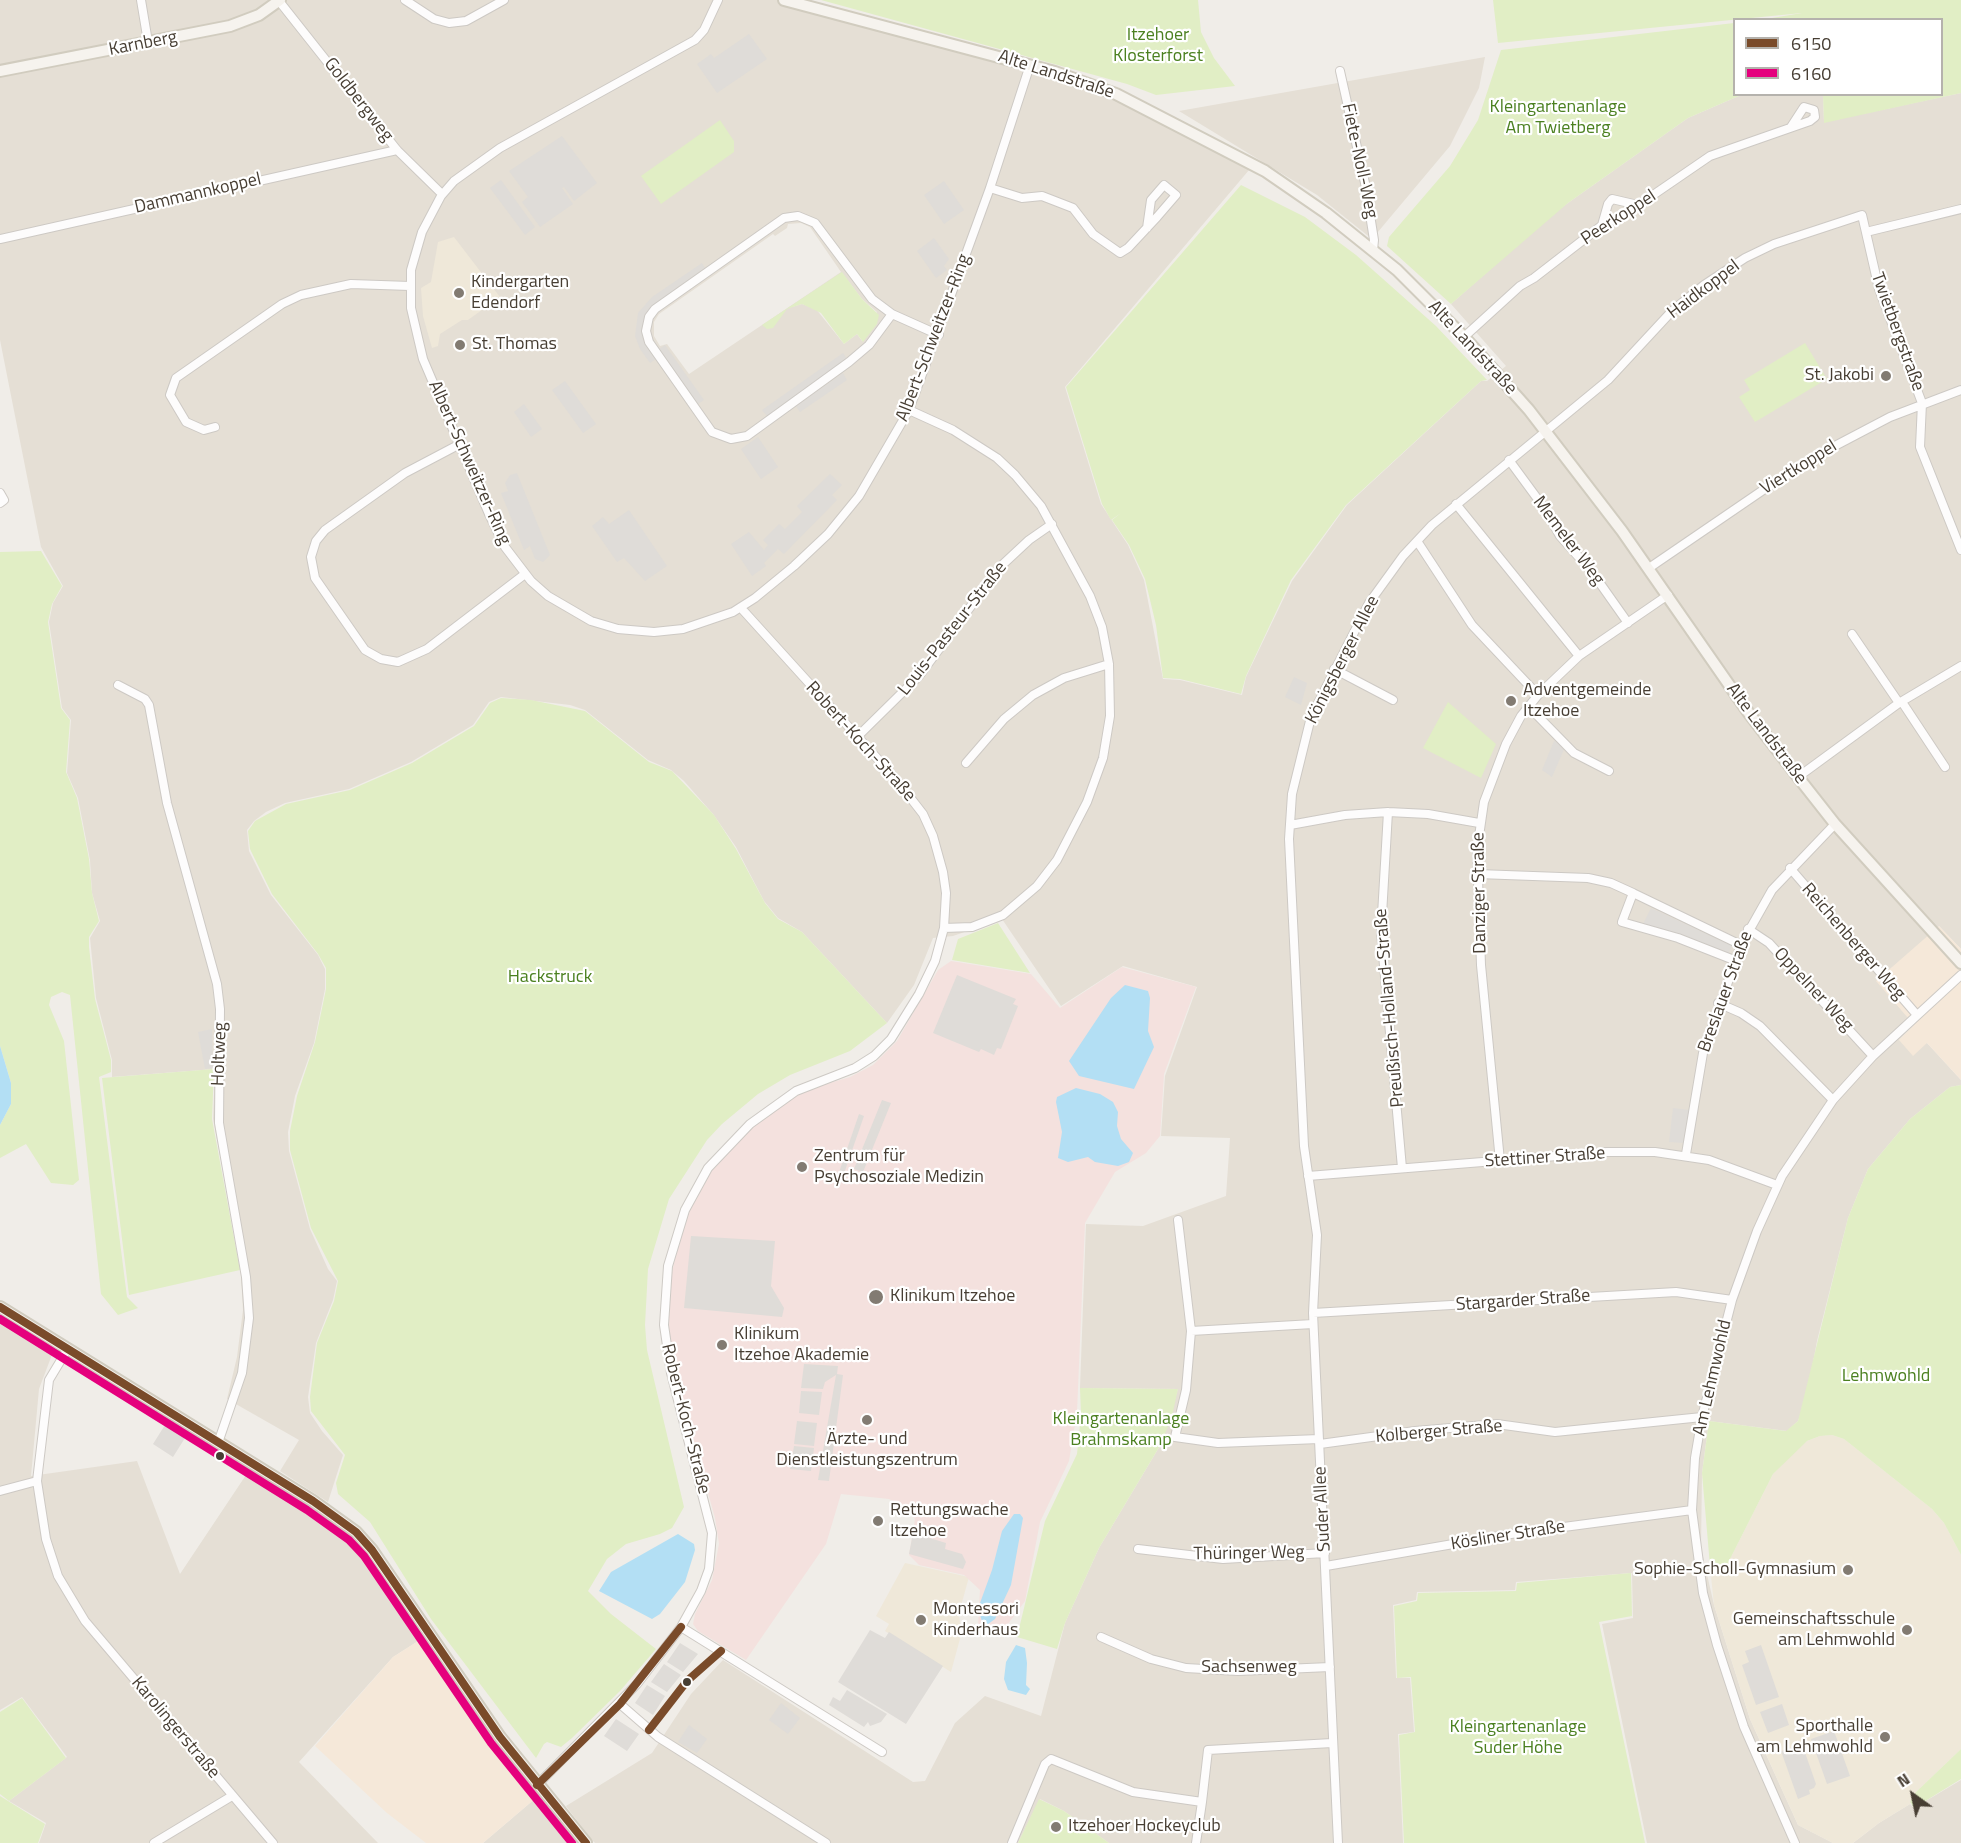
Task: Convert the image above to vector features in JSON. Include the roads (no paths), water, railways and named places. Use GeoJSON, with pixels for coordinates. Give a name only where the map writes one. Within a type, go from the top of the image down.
{"type":"FeatureCollection","features":[{"type":"Feature","properties":{"kind":"street"},"geometry":{"type":"LineString","coordinates":[[141,0],[148,42]]}},
{"type":"Feature","properties":{"kind":"street","name":"Karnberg"},"geometry":{"type":"LineString","coordinates":[[0,70],[241,23],[259,15],[279,0]]}},
{"type":"Feature","properties":{"kind":"street","name":"Goldbergweg"},"geometry":{"type":"LineString","coordinates":[[279,0],[397,150],[442,194]]}},
{"type":"Feature","properties":{"kind":"street"},"geometry":{"type":"LineString","coordinates":[[405,0],[434,19],[449,23],[466,21],[504,0]]}},
{"type":"Feature","properties":{"kind":"street","name":"Albert-Schweitzer-Ring"},"geometry":{"type":"LineString","coordinates":[[718,0],[704,30],[695,40],[500,148],[465,172],[442,194],[418,242],[410,286],[413,320],[423,359],[493,524],[505,547],[525,574],[548,596],[573,612],[600,624],[625,630],[654,632],[683,629],[710,622],[741,608],[772,585],[834,527],[860,496],[909,410],[939,335],[1030,65]]}},
{"type":"Feature","properties":{"kind":"street","name":"Alte Landstraße"},"geometry":{"type":"LineString","coordinates":[[784,0],[1071,76],[1116,94],[1236,154],[1302,196],[1373,250],[1397,270],[1464,337],[1546,432],[1649,568],[1748,712],[1798,777],[1835,824],[1961,963]]}},
{"type":"Feature","properties":{"kind":"street","name":"Fiete-Noll-Weg"},"geometry":{"type":"LineString","coordinates":[[1340,71],[1365,183],[1374,240],[1373,250]]}},
{"type":"Feature","properties":{"kind":"street","name":"Peerkoppel"},"geometry":{"type":"LineString","coordinates":[[1464,337],[1520,286],[1534,278],[1602,225],[1638,205],[1710,156],[1791,127]]}},
{"type":"Feature","properties":{"kind":"street","name":"Dammannkoppel"},"geometry":{"type":"LineString","coordinates":[[0,239],[397,150]]}},
{"type":"Feature","properties":{"kind":"street"},"geometry":{"type":"LineString","coordinates":[[990,188],[1022,198],[1042,196],[1072,208],[1093,234],[1120,253],[1147,228],[1176,195],[1164,185],[1151,200],[1147,228]]}},
{"type":"Feature","properties":{"kind":"street"},"geometry":{"type":"LineString","coordinates":[[1602,225],[1608,204],[1612,200],[1638,205]]}},
{"type":"Feature","properties":{"kind":"street"},"geometry":{"type":"LineString","coordinates":[[1866,232],[1961,209]]}},
{"type":"Feature","properties":{"kind":"street"},"geometry":{"type":"LineString","coordinates":[[892,315],[868,345],[849,362],[747,436],[731,439],[712,432],[649,342],[646,330],[655,309],[784,218],[794,216],[805,217],[815,223],[864,290],[892,315],[939,335]]}},
{"type":"Feature","properties":{"kind":"street","name":"Twietbergstraße"},"geometry":{"type":"LineString","coordinates":[[1862,216],[1879,290],[1922,403],[1920,447],[1961,550]]}},
{"type":"Feature","properties":{"kind":"street","name":"Haidkoppel"},"geometry":{"type":"LineString","coordinates":[[1546,432],[1619,369],[1678,306],[1714,278],[1774,244],[1862,216]]}},
{"type":"Feature","properties":{"kind":"street"},"geometry":{"type":"LineString","coordinates":[[215,427],[198,429],[186,422],[170,394],[176,378],[282,304],[301,295],[351,284],[410,286]]}},
{"type":"Feature","properties":{"kind":"street","name":"Viertkoppel"},"geometry":{"type":"LineString","coordinates":[[1649,568],[1789,473],[1850,437],[1922,403],[1961,390]]}},
{"type":"Feature","properties":{"kind":"street"},"geometry":{"type":"LineString","coordinates":[[909,410],[959,433],[996,458],[1024,485],[1052,524],[1090,596],[1102,627],[1109,664],[1110,716],[1103,758],[1087,802],[1057,860],[1037,886],[1003,915],[972,927],[944,928]]}},
{"type":"Feature","properties":{"kind":"street","name":"Königsberger Allee"},"geometry":{"type":"LineString","coordinates":[[1308,1176],[1304,1146],[1290,825],[1298,765],[1311,717],[1373,596],[1417,541],[1456,504],[1546,432]]}},
{"type":"Feature","properties":{"kind":"street"},"geometry":{"type":"LineString","coordinates":[[460,444],[414,467],[329,526],[319,537],[312,551],[311,562],[315,578],[365,650],[381,659],[398,662],[411,658],[434,644],[525,574]]}},
{"type":"Feature","properties":{"kind":"street","name":"Memeler Weg"},"geometry":{"type":"LineString","coordinates":[[1509,460],[1549,514],[1560,536],[1592,572],[1628,622]]}},
{"type":"Feature","properties":{"kind":"street"},"geometry":{"type":"LineString","coordinates":[[0,493],[4,500],[0,503]]}},
{"type":"Feature","properties":{"kind":"street"},"geometry":{"type":"LineString","coordinates":[[1456,504],[1579,656]]}},
{"type":"Feature","properties":{"kind":"street","name":"Louis-Pasteur-Straße"},"geometry":{"type":"LineString","coordinates":[[857,737],[919,676],[1000,567],[1029,540],[1052,524]]}},
{"type":"Feature","properties":{"kind":"street"},"geometry":{"type":"LineString","coordinates":[[1417,541],[1473,625],[1538,695]]}},
{"type":"Feature","properties":{"kind":"street","name":"Danziger Straße"},"geometry":{"type":"LineString","coordinates":[[1500,1161],[1483,1006],[1478,873],[1479,823],[1489,788],[1502,754],[1528,706],[1538,695],[1579,656],[1668,595]]}},
{"type":"Feature","properties":{"kind":"street","name":"Robert-Koch-Straße"},"geometry":{"type":"LineString","coordinates":[[537,1785],[620,1704],[681,1627],[706,1579],[712,1543],[708,1509],[672,1373],[664,1325],[668,1266],[685,1210],[708,1168],[750,1124],[796,1091],[855,1068],[874,1056],[891,1040],[919,994],[935,961],[944,928],[946,886],[930,828],[906,791],[741,608]]}},
{"type":"Feature","properties":{"kind":"street"},"geometry":{"type":"LineString","coordinates":[[1851,634],[1945,767]]}},
{"type":"Feature","properties":{"kind":"street"},"geometry":{"type":"LineString","coordinates":[[966,763],[1004,719],[1033,695],[1064,678],[1109,664]]}},
{"type":"Feature","properties":{"kind":"street"},"geometry":{"type":"LineString","coordinates":[[1798,777],[1901,703],[1961,666]]}},
{"type":"Feature","properties":{"kind":"street"},"geometry":{"type":"LineString","coordinates":[[1334,669],[1393,700]]}},
{"type":"Feature","properties":{"kind":"street","name":"Holtweg"},"geometry":{"type":"LineString","coordinates":[[118,685],[145,699],[149,705],[167,803],[206,942],[220,1009],[219,1123],[246,1276],[249,1318],[242,1373],[218,1443]]}},
{"type":"Feature","properties":{"kind":"street"},"geometry":{"type":"LineString","coordinates":[[1528,706],[1574,753],[1609,771]]}},
{"type":"Feature","properties":{"kind":"street"},"geometry":{"type":"LineString","coordinates":[[1290,825],[1345,815],[1388,812],[1428,814],[1479,823]]}},
{"type":"Feature","properties":{"kind":"street","name":"Preußisch-Holland-Straße"},"geometry":{"type":"LineString","coordinates":[[1388,812],[1381,932],[1402,1168]]}},
{"type":"Feature","properties":{"kind":"street","name":"Breslauer Straße"},"geometry":{"type":"LineString","coordinates":[[1686,1154],[1703,1053],[1734,960],[1764,901],[1790,868],[1835,824]]}},
{"type":"Feature","properties":{"kind":"street","name":"Reichenberger Weg"},"geometry":{"type":"LineString","coordinates":[[1790,868],[1917,1016]]}},
{"type":"Feature","properties":{"kind":"street"},"geometry":{"type":"LineString","coordinates":[[1478,873],[1595,879],[1633,893],[1741,945]]}},
{"type":"Feature","properties":{"kind":"street"},"geometry":{"type":"LineString","coordinates":[[1633,893],[1622,922],[1678,938],[1734,960]]}},
{"type":"Feature","properties":{"kind":"street","name":"Oppelner Weg"},"geometry":{"type":"LineString","coordinates":[[1748,929],[1768,942],[1873,1056]]}},
{"type":"Feature","properties":{"kind":"street","name":"Am Lehmwohld"},"geometry":{"type":"LineString","coordinates":[[1795,1843],[1758,1761],[1722,1663],[1703,1593],[1692,1510],[1695,1458],[1702,1417],[1732,1300],[1777,1185],[1833,1100],[1873,1056],[1961,975]]}},
{"type":"Feature","properties":{"kind":"street"},"geometry":{"type":"LineString","coordinates":[[1719,1003],[1741,1013],[1760,1026],[1833,1100]]}},
{"type":"Feature","properties":{"kind":"street","name":"Stettiner Straße"},"geometry":{"type":"LineString","coordinates":[[1308,1176],[1607,1152],[1686,1154],[1722,1164],[1777,1185]]}},
{"type":"Feature","properties":{"kind":"street","name":"Suder Allee"},"geometry":{"type":"LineString","coordinates":[[1308,1176],[1317,1234],[1313,1324],[1338,1843]]}},
{"type":"Feature","properties":{"kind":"street"},"geometry":{"type":"LineString","coordinates":[[1178,1220],[1191,1332],[1313,1324]]}},
{"type":"Feature","properties":{"kind":"street","name":"Stargarder Straße"},"geometry":{"type":"LineString","coordinates":[[1313,1313],[1664,1292],[1704,1294],[1732,1300]]}},
{"type":"Feature","properties":{"kind":"street"},"geometry":{"type":"LineString","coordinates":[[0,1307],[313,1502],[361,1537],[500,1737],[586,1843]]}},
{"type":"Feature","properties":{"kind":"street","name":"Kolberger Straße"},"geometry":{"type":"LineString","coordinates":[[1191,1332],[1186,1390],[1175,1437],[1218,1443],[1319,1442],[1497,1424],[1556,1432],[1702,1417]]}},
{"type":"Feature","properties":{"kind":"street","name":"Karolingerstraße"},"geometry":{"type":"LineString","coordinates":[[67,1350],[49,1380],[37,1481],[42,1520],[52,1563],[78,1611],[273,1843]]}},
{"type":"Feature","properties":{"kind":"street"},"geometry":{"type":"LineString","coordinates":[[0,1491],[37,1481]]}},
{"type":"Feature","properties":{"kind":"street","name":"Kösliner Straße"},"geometry":{"type":"LineString","coordinates":[[1326,1566],[1511,1534],[1692,1510]]}},
{"type":"Feature","properties":{"kind":"street","name":"Thüringer Weg"},"geometry":{"type":"LineString","coordinates":[[1138,1549],[1223,1558],[1325,1552]]}},
{"type":"Feature","properties":{"kind":"street"},"geometry":{"type":"LineString","coordinates":[[681,1627],[882,1752]]}},
{"type":"Feature","properties":{"kind":"street","name":"Sachsenweg"},"geometry":{"type":"LineString","coordinates":[[1101,1638],[1151,1659],[1186,1668],[1238,1671],[1330,1667]]}},
{"type":"Feature","properties":{"kind":"street"},"geometry":{"type":"LineString","coordinates":[[620,1704],[658,1737],[826,1843]]}},
{"type":"Feature","properties":{"kind":"street"},"geometry":{"type":"LineString","coordinates":[[1196,1843],[1208,1750],[1332,1743]]}},
{"type":"Feature","properties":{"kind":"street"},"geometry":{"type":"LineString","coordinates":[[1012,1843],[1045,1764],[1051,1759],[1133,1792],[1202,1802]]}},
{"type":"Feature","properties":{"kind":"street"},"geometry":{"type":"LineString","coordinates":[[154,1843],[187,1821],[232,1796]]}},
{"type":"Feature","properties":{"kind":"water"},"geometry":{"type":"Polygon","coordinates":[[[1125,985],[1148,991],[1150,998],[1148,1031],[1154,1047],[1134,1089],[1079,1076],[1069,1061],[1111,998],[1125,985]]]}},
{"type":"Feature","properties":{"kind":"water"},"geometry":{"type":"Polygon","coordinates":[[[0,1046],[11,1083],[11,1104],[0,1125],[0,1046]]]}},
{"type":"Feature","properties":{"kind":"water"},"geometry":{"type":"Polygon","coordinates":[[[1076,1088],[1100,1094],[1113,1102],[1118,1112],[1117,1126],[1121,1139],[1133,1153],[1129,1162],[1118,1166],[1095,1162],[1088,1157],[1068,1162],[1058,1158],[1062,1132],[1057,1097],[1076,1088]]]}},
{"type":"Feature","properties":{"kind":"water"},"geometry":{"type":"Polygon","coordinates":[[[1014,1514],[1020,1514],[1023,1518],[1011,1585],[995,1619],[984,1627],[979,1612],[980,1603],[992,1570],[1002,1531],[1014,1514]]]}},
{"type":"Feature","properties":{"kind":"water"},"geometry":{"type":"Polygon","coordinates":[[[678,1534],[694,1544],[695,1550],[685,1582],[660,1614],[652,1619],[599,1591],[611,1572],[678,1534]]]}},
{"type":"Feature","properties":{"kind":"water"},"geometry":{"type":"Polygon","coordinates":[[[1016,1645],[1025,1648],[1026,1685],[1030,1689],[1026,1695],[1008,1690],[1004,1679],[1006,1662],[1016,1645]]]}},
{"type":"Feature","properties":{"kind":"place","name":"Kindergarten Edendorf"},"geometry":{"type":"Point","coordinates":[459,293]}},
{"type":"Feature","properties":{"kind":"place","name":"St. Thomas"},"geometry":{"type":"Point","coordinates":[460,345]}},
{"type":"Feature","properties":{"kind":"place","name":"St. Jakobi"},"geometry":{"type":"Point","coordinates":[1886,376]}},
{"type":"Feature","properties":{"kind":"place","name":"Adventgemeinde Itzehoe"},"geometry":{"type":"Point","coordinates":[1511,701]}},
{"type":"Feature","properties":{"kind":"place","name":"Zentrum für Psychosoziale Medizin"},"geometry":{"type":"Point","coordinates":[802,1167]}},
{"type":"Feature","properties":{"kind":"place","name":"Klinikum Itzehoe"},"geometry":{"type":"Point","coordinates":[876,1297]}},
{"type":"Feature","properties":{"kind":"place","name":"Klinikum Itzehoe Akademie"},"geometry":{"type":"Point","coordinates":[722,1345]}},
{"type":"Feature","properties":{"kind":"place","name":"Ärzte- und Dienstleistungszentrum"},"geometry":{"type":"Point","coordinates":[867,1420]}},
{"type":"Feature","properties":{"kind":"place","name":"Rettungswache Itzehoe"},"geometry":{"type":"Point","coordinates":[878,1521]}},
{"type":"Feature","properties":{"kind":"place","name":"Sophie-Scholl-Gymnasium"},"geometry":{"type":"Point","coordinates":[1848,1570]}},
{"type":"Feature","properties":{"kind":"place","name":"Montessori Kinderhaus"},"geometry":{"type":"Point","coordinates":[921,1620]}},
{"type":"Feature","properties":{"kind":"place","name":"Gemeinschaftsschule am Lehmwohld"},"geometry":{"type":"Point","coordinates":[1907,1630]}},
{"type":"Feature","properties":{"kind":"place","name":"Sporthalle am Lehmwohld"},"geometry":{"type":"Point","coordinates":[1885,1737]}},
{"type":"Feature","properties":{"kind":"place","name":"Itzehoer Hockeyclub"},"geometry":{"type":"Point","coordinates":[1056,1827]}},
{"type":"Feature","properties":{"kind":"park label","name":"Itzehoer Klosterforst"},"geometry":{"type":"Point","coordinates":[1158,46]}},
{"type":"Feature","properties":{"kind":"park label","name":"Kleingartenanlage Am Twietberg"},"geometry":{"type":"Point","coordinates":[1558,118]}},
{"type":"Feature","properties":{"kind":"park label","name":"Hackstruck"},"geometry":{"type":"Point","coordinates":[550,978]}},
{"type":"Feature","properties":{"kind":"park label","name":"Lehmwohld"},"geometry":{"type":"Point","coordinates":[1886,1377]}},
{"type":"Feature","properties":{"kind":"park label","name":"Kleingartenanlage Brahmskamp"},"geometry":{"type":"Point","coordinates":[1121,1430]}},
{"type":"Feature","properties":{"kind":"park label","name":"Kleingartenanlage Suder Höhe"},"geometry":{"type":"Point","coordinates":[1518,1738]}}]}
